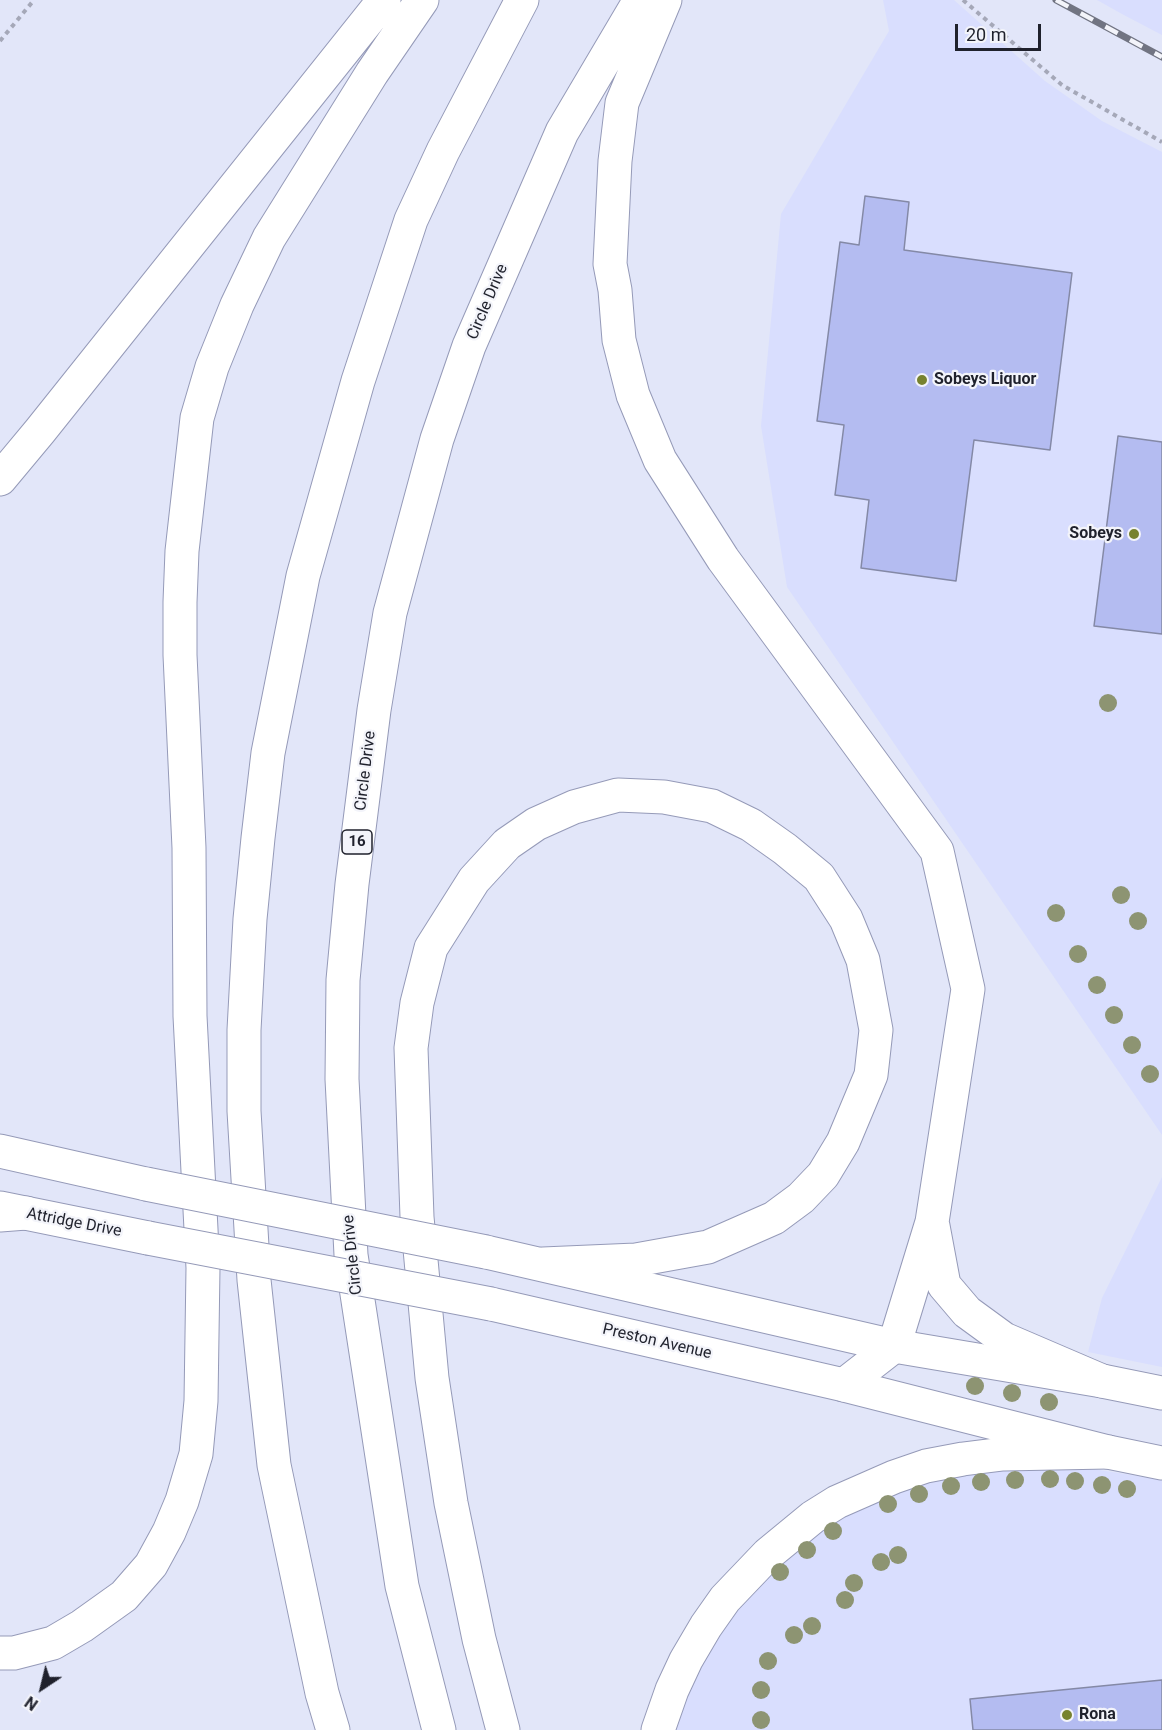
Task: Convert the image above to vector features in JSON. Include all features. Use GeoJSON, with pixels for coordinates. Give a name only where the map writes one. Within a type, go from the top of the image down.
{"type":"FeatureCollection","features":[{"type":"Feature","properties":{"kind":"main road"},"geometry":{"type":"LineString","coordinates":[[0,479],[384,0]]}},
{"type":"Feature","properties":{"kind":"main road"},"geometry":{"type":"LineString","coordinates":[[0,1653],[14,1653],[52,1643],[82,1626],[124,1596],[151,1565],[169,1532],[196,1454],[201,1401],[204,1268],[190,1016],[189,848],[180,655],[180,602],[182,550],[197,418],[212,367],[232,315],[269,238],[372,73],[422,0]]}},
{"type":"Feature","properties":{"kind":"main road"},"geometry":{"type":"LineString","coordinates":[[333,1730],[322,1693],[274,1466],[254,1280],[245,1123],[244,1030],[250,919],[258,838],[268,753],[303,576],[358,381],[411,220],[442,151],[522,0]]}},
{"type":"Feature","properties":{"kind":"main road","name":"Circle Drive"},"geometry":{"type":"LineString","coordinates":[[439,1730],[402,1586],[351,1255],[342,1079],[343,980],[352,884],[374,710],[390,614],[437,439],[469,346],[562,132],[640,0]]}},
{"type":"Feature","properties":{"kind":"main road"},"geometry":{"type":"LineString","coordinates":[[665,0],[622,104],[615,161],[610,264],[615,290],[619,340],[633,395],[660,460],[723,559],[937,851],[968,989],[932,1222],[894,1346],[844,1385]]}},
{"type":"Feature","properties":{"kind":"main road"},"geometry":{"type":"LineString","coordinates":[[503,1730],[478,1639],[451,1503],[432,1378],[417,1217],[411,1048],[417,1003],[431,948],[474,880],[507,844],[536,824],[574,807],[618,795],[664,797],[712,806],[751,825],[819,877],[846,919],[863,960],[876,1030],[872,1075],[843,1142],[823,1175],[801,1198],[774,1218],[708,1247],[636,1260],[543,1264]]}},
{"type":"Feature","properties":{"kind":"main road"},"geometry":{"type":"LineString","coordinates":[[0,1151],[146,1184],[543,1264],[894,1346],[1162,1393]]}},
{"type":"Feature","properties":{"kind":"main road","name":"Attridge Drive"},"geometry":{"type":"LineString","coordinates":[[9,1212],[148,1238]]}},
{"type":"Feature","properties":{"kind":"main road"},"geometry":{"type":"LineString","coordinates":[[932,1222],[944,1284],[967,1312],[1004,1339],[1102,1381]]}},
{"type":"Feature","properties":{"kind":"main road","name":"Preston Avenue"},"geometry":{"type":"LineString","coordinates":[[148,1238],[491,1304],[844,1385],[1108,1452],[1162,1463]]}},
{"type":"Feature","properties":{"kind":"main road"},"geometry":{"type":"LineString","coordinates":[[658,1730],[672,1690],[686,1660],[725,1599],[747,1574],[783,1541],[813,1517],[837,1502],[894,1477],[926,1466],[963,1459],[1003,1454],[1108,1452]]}},
{"type":"Feature","properties":{"kind":"path"},"geometry":{"type":"LineString","coordinates":[[0,41],[34,0]]}},
{"type":"Feature","properties":{"kind":"path"},"geometry":{"type":"LineString","coordinates":[[963,0],[1062,85],[1162,142]]}},
{"type":"Feature","properties":{"kind":"shaded area"},"geometry":{"type":"Polygon","coordinates":[[[883,0],[954,0],[1045,81],[1102,121],[1162,152],[1162,1135],[787,587],[761,426],[781,214],[889,31],[883,0]]]}},
{"type":"Feature","properties":{"kind":"shaded area"},"geometry":{"type":"Polygon","coordinates":[[[1097,0],[1162,0],[1162,35],[1122,14],[1097,0]]]}},
{"type":"Feature","properties":{"kind":"shaded area"},"geometry":{"type":"Polygon","coordinates":[[[1162,1177],[1162,1367],[1088,1352],[1102,1298],[1162,1177]]]}},
{"type":"Feature","properties":{"kind":"shaded area"},"geometry":{"type":"Polygon","coordinates":[[[1075,1466],[1162,1480],[1162,1730],[668,1730],[700,1651],[799,1538],[932,1474],[1075,1466]]]}},
{"type":"Feature","properties":{"kind":"building"},"geometry":{"type":"Polygon","coordinates":[[[865,196],[909,202],[904,250],[1072,273],[1050,450],[974,440],[956,581],[861,568],[869,500],[835,495],[844,425],[817,421],[840,242],[859,245],[865,196]]]}},
{"type":"Feature","properties":{"kind":"building","name":"Sobeys"},"geometry":{"type":"Polygon","coordinates":[[[1118,436],[1162,442],[1162,634],[1094,626],[1118,436]]]}},
{"type":"Feature","properties":{"kind":"building","name":"Rona"},"geometry":{"type":"Polygon","coordinates":[[[1162,1680],[1162,1730],[973,1730],[970,1699],[1162,1680]]]}},
{"type":"Feature","properties":{"kind":"railway"},"geometry":{"type":"LineString","coordinates":[[1056,0],[1162,57]]}},
{"type":"Feature","properties":{"kind":"place","name":"Sobeys Liquor"},"geometry":{"type":"Point","coordinates":[922,380]}},
{"type":"Feature","properties":{"kind":"place","name":"Sobeys"},"geometry":{"type":"Point","coordinates":[1134,534]}},
{"type":"Feature","properties":{"kind":"place","name":"Rona"},"geometry":{"type":"Point","coordinates":[1067,1715]}}]}
